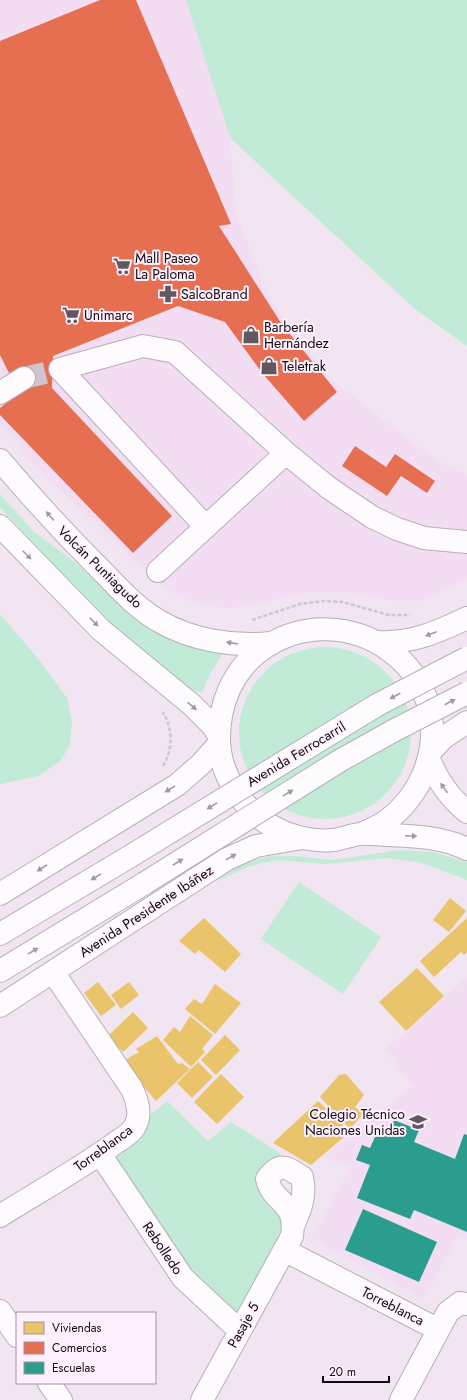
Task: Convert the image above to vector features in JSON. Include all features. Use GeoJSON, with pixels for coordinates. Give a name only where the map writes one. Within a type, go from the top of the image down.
{"type":"FeatureCollection","features":[{"type":"Feature","properties":{"kind":"main road"},"geometry":{"type":"LineString","coordinates":[[206,527],[56,370],[143,346],[175,352],[286,453],[329,488],[372,517],[397,529],[424,538],[467,542]]}},
{"type":"Feature","properties":{"kind":"main road"},"geometry":{"type":"LineString","coordinates":[[0,393],[24,378]]}},
{"type":"Feature","properties":{"kind":"main road"},"geometry":{"type":"LineString","coordinates":[[158,571],[286,453]]}},
{"type":"Feature","properties":{"kind":"main road","name":"Volcán Puntiagudo"},"geometry":{"type":"LineString","coordinates":[[0,461],[62,530],[96,565],[133,602],[159,621],[187,633],[215,640],[244,645],[270,643]]}},
{"type":"Feature","properties":{"kind":"main road"},"geometry":{"type":"LineString","coordinates":[[0,526],[102,630],[197,710],[213,726],[219,740],[201,764],[177,785],[0,894]]}},
{"type":"Feature","properties":{"kind":"main road"},"geometry":{"type":"LineString","coordinates":[[378,642],[392,643],[412,640],[448,627],[467,618]]}},
{"type":"Feature","properties":{"kind":"main road","name":"Avenida Presidente Ibáñez"},"geometry":{"type":"LineString","coordinates":[[302,838],[276,829],[254,814],[237,794],[225,770],[219,740],[222,711],[232,683],[242,667],[270,643],[292,634],[314,629],[336,629],[357,633],[378,642],[395,654],[409,669],[420,686],[428,706],[431,726],[429,756],[420,783],[405,805],[384,822],[361,834]]}},
{"type":"Feature","properties":{"kind":"main road","name":"Avenida Ferrocarril"},"geometry":{"type":"LineString","coordinates":[[0,934],[377,705],[467,658]]}},
{"type":"Feature","properties":{"kind":"main road","name":"Avenida Ferrocarril"},"geometry":{"type":"LineString","coordinates":[[144,883],[341,760],[467,693]]}},
{"type":"Feature","properties":{"kind":"main road"},"geometry":{"type":"LineString","coordinates":[[429,756],[443,738],[467,722]]}},
{"type":"Feature","properties":{"kind":"main road","name":"Avenida Presidente Ibáñez"},"geometry":{"type":"LineString","coordinates":[[429,756],[435,773],[444,789],[454,801],[467,812]]}},
{"type":"Feature","properties":{"kind":"main road","name":"Avenida Presidente Ibáñez"},"geometry":{"type":"LineString","coordinates":[[0,1006],[227,859],[256,846],[302,838],[331,840],[361,834],[432,838],[454,843],[467,849]]}},
{"type":"Feature","properties":{"kind":"main road","name":"Avenida Presidente Ibáñez"},"geometry":{"type":"LineString","coordinates":[[0,972],[144,883]]}},
{"type":"Feature","properties":{"kind":"main road","name":"Torreblanca"},"geometry":{"type":"LineString","coordinates":[[0,1216],[100,1154],[135,1128],[138,1121],[139,1110],[137,1099],[53,972]]}},
{"type":"Feature","properties":{"kind":"main road","name":"Rebolledo"},"geometry":{"type":"LineString","coordinates":[[100,1154],[183,1278],[240,1331]]}},
{"type":"Feature","properties":{"kind":"main road","name":"Pasaje 5"},"geometry":{"type":"LineString","coordinates":[[202,1400],[292,1236],[294,1224]]}},
{"type":"Feature","properties":{"kind":"main road","name":"Torreblanca"},"geometry":{"type":"LineString","coordinates":[[284,1250],[437,1329]]}},
{"type":"Feature","properties":{"kind":"main road"},"geometry":{"type":"LineString","coordinates":[[401,1400],[437,1329],[448,1312],[460,1303],[467,1304]]}},
{"type":"Feature","properties":{"kind":"main road"},"geometry":{"type":"LineString","coordinates":[[0,1311],[16,1335]]}},
{"type":"Feature","properties":{"kind":"path"},"geometry":{"type":"LineString","coordinates":[[161,709],[168,722],[170,736],[168,756],[162,768]]}},
{"type":"Feature","properties":{"kind":"shaded area"},"geometry":{"type":"Polygon","coordinates":[[[0,0],[186,0],[230,138],[236,214],[273,305],[333,381],[437,461],[467,475],[467,579],[422,601],[387,600],[354,593],[319,592],[301,593],[245,607],[225,608],[194,602],[164,588],[34,465],[6,431],[0,423],[0,0]]]}},
{"type":"Feature","properties":{"kind":"shaded area","name":"Colegio Técnico Naciones Unidas"},"geometry":{"type":"Polygon","coordinates":[[[467,977],[467,1240],[459,1236],[423,1299],[311,1238],[352,1166],[324,1157],[412,1087],[386,1049],[467,977]]]}},
{"type":"Feature","properties":{"kind":"green space"},"geometry":{"type":"Polygon","coordinates":[[[186,0],[467,0],[467,346],[415,309],[230,138],[186,0]]]}},
{"type":"Feature","properties":{"kind":"green space"},"geometry":{"type":"Polygon","coordinates":[[[0,494],[34,532],[75,562],[131,616],[142,624],[174,642],[223,653],[210,674],[202,693],[190,689],[174,677],[138,647],[97,609],[0,507],[0,494]]]}},
{"type":"Feature","properties":{"kind":"green space"},"geometry":{"type":"Polygon","coordinates":[[[0,614],[40,661],[67,698],[72,721],[70,745],[60,761],[39,776],[0,784],[0,614]]]}},
{"type":"Feature","properties":{"kind":"green space"},"geometry":{"type":"Polygon","coordinates":[[[317,647],[333,647],[350,650],[366,657],[380,666],[392,678],[401,692],[408,708],[411,733],[410,750],[405,766],[392,788],[380,800],[366,809],[350,816],[333,819],[317,819],[300,816],[284,809],[270,800],[258,788],[249,774],[242,758],[239,741],[239,725],[242,708],[249,692],[258,678],[270,666],[284,657],[300,650],[317,647]]]}},
{"type":"Feature","properties":{"kind":"green space"},"geometry":{"type":"Polygon","coordinates":[[[398,850],[433,852],[467,862],[467,880],[422,863],[387,858],[324,864],[277,860],[250,866],[217,881],[215,879],[240,865],[270,856],[295,856],[333,860],[398,850]]]}},
{"type":"Feature","properties":{"kind":"green space"},"geometry":{"type":"Polygon","coordinates":[[[299,882],[381,937],[343,994],[261,939],[299,882]]]}},
{"type":"Feature","properties":{"kind":"green space"},"geometry":{"type":"Polygon","coordinates":[[[167,1101],[208,1141],[231,1122],[281,1154],[273,1164],[280,1211],[285,1230],[237,1316],[187,1272],[115,1157],[116,1151],[149,1116],[167,1101]]]}},
{"type":"Feature","properties":{"kind":"building: Viviendas"},"geometry":{"type":"Polygon","coordinates":[[[450,898],[466,911],[449,932],[433,920],[450,898]]]}},
{"type":"Feature","properties":{"kind":"building: Viviendas"},"geometry":{"type":"Polygon","coordinates":[[[204,918],[241,954],[225,972],[199,950],[195,954],[179,941],[204,918]]]}},
{"type":"Feature","properties":{"kind":"building: Viviendas"},"geometry":{"type":"Polygon","coordinates":[[[467,918],[467,952],[464,955],[461,952],[434,977],[420,961],[467,918]]]}},
{"type":"Feature","properties":{"kind":"building: Viviendas"},"geometry":{"type":"Polygon","coordinates":[[[417,968],[444,996],[406,1031],[379,1002],[417,968]]]}},
{"type":"Feature","properties":{"kind":"building: Viviendas"},"geometry":{"type":"Polygon","coordinates":[[[98,982],[116,1005],[101,1016],[84,993],[98,982]]]}},
{"type":"Feature","properties":{"kind":"building: Viviendas"},"geometry":{"type":"Polygon","coordinates":[[[129,982],[139,995],[121,1009],[111,995],[129,982]]]}},
{"type":"Feature","properties":{"kind":"building: Viviendas"},"geometry":{"type":"Polygon","coordinates":[[[215,984],[241,1003],[215,1034],[185,1009],[194,999],[202,1004],[215,984]]]}},
{"type":"Feature","properties":{"kind":"building: Viviendas"},"geometry":{"type":"Polygon","coordinates":[[[133,1012],[148,1028],[123,1052],[108,1036],[133,1012]]]}},
{"type":"Feature","properties":{"kind":"building: Viviendas"},"geometry":{"type":"Polygon","coordinates":[[[190,1016],[213,1035],[202,1049],[205,1052],[191,1067],[163,1040],[174,1027],[180,1032],[190,1016]]]}},
{"type":"Feature","properties":{"kind":"building: Viviendas"},"geometry":{"type":"Polygon","coordinates":[[[225,1035],[240,1050],[216,1075],[201,1060],[225,1035]]]}},
{"type":"Feature","properties":{"kind":"building: Viviendas"},"geometry":{"type":"Polygon","coordinates":[[[157,1036],[178,1064],[182,1063],[190,1069],[156,1101],[137,1079],[125,1060],[139,1052],[136,1049],[157,1036]]]}},
{"type":"Feature","properties":{"kind":"building: Viviendas"},"geometry":{"type":"Polygon","coordinates":[[[198,1062],[213,1077],[192,1098],[177,1083],[198,1062]]]}},
{"type":"Feature","properties":{"kind":"building: Viviendas"},"geometry":{"type":"Polygon","coordinates":[[[221,1074],[244,1097],[217,1124],[194,1102],[221,1074]]]}},
{"type":"Feature","properties":{"kind":"building: Viviendas"},"geometry":{"type":"Polygon","coordinates":[[[346,1074],[364,1095],[355,1107],[363,1114],[350,1129],[320,1097],[339,1075],[346,1074]]]}},
{"type":"Feature","properties":{"kind":"building: Viviendas"},"geometry":{"type":"Polygon","coordinates":[[[318,1101],[350,1132],[311,1165],[273,1143],[318,1101]]]}},
{"type":"Feature","properties":{"kind":"building: Comercios","name":"Mall Paseo La Paloma"},"geometry":{"type":"Polygon","coordinates":[[[100,0],[136,0],[231,224],[219,226],[281,323],[337,392],[304,421],[263,374],[225,322],[178,306],[53,356],[52,388],[172,516],[133,553],[0,415],[0,408],[24,388],[24,367],[9,373],[0,355],[0,41],[100,0]]]}},
{"type":"Feature","properties":{"kind":"building: Comercios"},"geometry":{"type":"Polygon","coordinates":[[[355,446],[386,467],[395,454],[435,481],[427,493],[401,476],[387,496],[342,466],[355,446]]]}},
{"type":"Feature","properties":{"kind":"building: Escuelas"},"geometry":{"type":"Polygon","coordinates":[[[394,1120],[419,1130],[414,1142],[455,1159],[464,1134],[467,1135],[467,1232],[414,1210],[410,1219],[357,1198],[370,1165],[356,1160],[362,1145],[370,1148],[379,1128],[389,1132],[394,1120]]]}},
{"type":"Feature","properties":{"kind":"building: Escuelas"},"geometry":{"type":"Polygon","coordinates":[[[363,1209],[437,1242],[419,1282],[345,1250],[363,1209]]]}},
{"type":"Feature","properties":{"kind":"tunnel"},"geometry":{"type":"LineString","coordinates":[[24,378],[53,371]]}},
{"type":"Feature","properties":{"kind":"place","name":"Mall Paseo La Paloma"},"geometry":{"type":"Point","coordinates":[122,266]}},
{"type":"Feature","properties":{"kind":"place","name":"SalcoBrand"},"geometry":{"type":"Point","coordinates":[168,294]}},
{"type":"Feature","properties":{"kind":"place","name":"Unimarc"},"geometry":{"type":"Point","coordinates":[71,315]}},
{"type":"Feature","properties":{"kind":"place","name":"Barbería Hernández"},"geometry":{"type":"Point","coordinates":[251,335]}},
{"type":"Feature","properties":{"kind":"place","name":"Teletrak"},"geometry":{"type":"Point","coordinates":[269,366]}},
{"type":"Feature","properties":{"kind":"place","name":"Colegio Técnico Naciones Unidas"},"geometry":{"type":"Point","coordinates":[418,1122]}}]}
